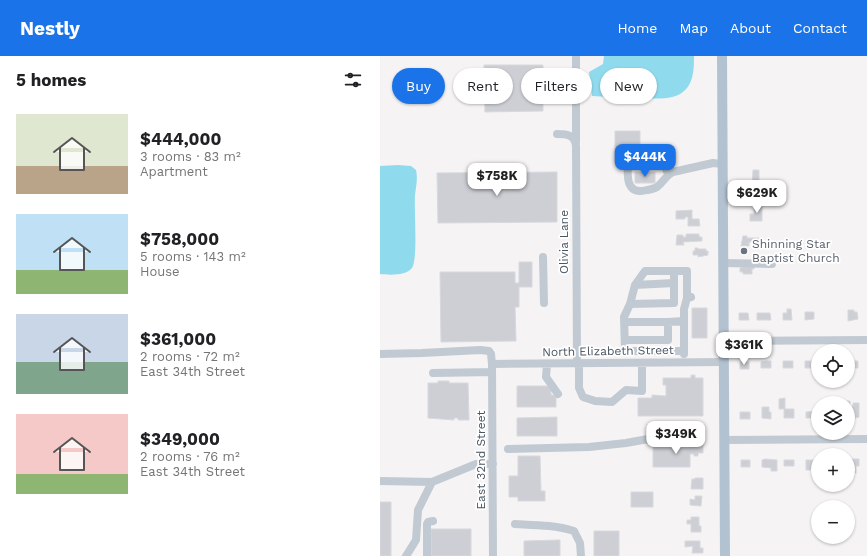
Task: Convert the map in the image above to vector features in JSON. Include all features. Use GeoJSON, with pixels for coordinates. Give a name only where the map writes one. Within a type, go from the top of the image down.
{"type":"FeatureCollection","features":[{"type":"Feature","properties":{"kind":"main road"},"geometry":{"type":"LineString","coordinates":[[722,56],[725,556]]}},
{"type":"Feature","properties":{"kind":"street","name":"Olivia Lane"},"geometry":{"type":"LineString","coordinates":[[576,56],[578,364],[579,388],[583,397],[595,401],[612,402],[626,390],[642,390],[642,363]]}},
{"type":"Feature","properties":{"kind":"street"},"geometry":{"type":"LineString","coordinates":[[557,134],[569,135],[576,142]]}},
{"type":"Feature","properties":{"kind":"street"},"geometry":{"type":"LineString","coordinates":[[664,155],[664,165],[668,174]]}},
{"type":"Feature","properties":{"kind":"street"},"geometry":{"type":"LineString","coordinates":[[664,165],[628,161],[629,184],[632,189],[637,191],[649,190],[657,187],[668,174],[673,172],[713,163],[722,164]]}},
{"type":"Feature","properties":{"kind":"street"},"geometry":{"type":"LineString","coordinates":[[543,257],[544,303]]}},
{"type":"Feature","properties":{"kind":"street"},"geometry":{"type":"LineString","coordinates":[[723,263],[772,264]]}},
{"type":"Feature","properties":{"kind":"street"},"geometry":{"type":"LineString","coordinates":[[674,271],[674,303]]}},
{"type":"Feature","properties":{"kind":"street"},"geometry":{"type":"LineString","coordinates":[[684,351],[625,350],[624,317],[630,304],[635,285],[645,272],[687,271],[689,298],[684,309],[684,321],[684,351],[684,362]]}},
{"type":"Feature","properties":{"kind":"street"},"geometry":{"type":"LineString","coordinates":[[635,285],[674,283]]}},
{"type":"Feature","properties":{"kind":"street"},"geometry":{"type":"LineString","coordinates":[[630,304],[674,303],[684,309]]}},
{"type":"Feature","properties":{"kind":"street"},"geometry":{"type":"LineString","coordinates":[[624,322],[684,321]]}},
{"type":"Feature","properties":{"kind":"street"},"geometry":{"type":"LineString","coordinates":[[625,340],[668,340],[668,322]]}},
{"type":"Feature","properties":{"kind":"street"},"geometry":{"type":"LineString","coordinates":[[724,341],[867,340]]}},
{"type":"Feature","properties":{"kind":"street"},"geometry":{"type":"LineString","coordinates":[[380,354],[480,350],[489,351],[491,354],[492,368]]}},
{"type":"Feature","properties":{"kind":"street","name":"North Elizabeth Street"},"geometry":{"type":"LineString","coordinates":[[433,373],[546,364],[723,362]]}},
{"type":"Feature","properties":{"kind":"street"},"geometry":{"type":"LineString","coordinates":[[546,364],[546,377],[558,394]]}},
{"type":"Feature","properties":{"kind":"street","name":"East 32nd Street"},"geometry":{"type":"LineString","coordinates":[[492,368],[493,556]]}},
{"type":"Feature","properties":{"kind":"street"},"geometry":{"type":"LineString","coordinates":[[508,449],[589,447],[626,443],[659,437]]}},
{"type":"Feature","properties":{"kind":"street"},"geometry":{"type":"LineString","coordinates":[[724,440],[867,438]]}},
{"type":"Feature","properties":{"kind":"street"},"geometry":{"type":"LineString","coordinates":[[380,481],[432,482],[476,464],[493,464]]}},
{"type":"Feature","properties":{"kind":"street"},"geometry":{"type":"LineString","coordinates":[[406,556],[416,540],[418,510],[432,482]]}},
{"type":"Feature","properties":{"kind":"street"},"geometry":{"type":"LineString","coordinates":[[427,556],[427,524],[428,522],[433,521]]}},
{"type":"Feature","properties":{"kind":"street"},"geometry":{"type":"LineString","coordinates":[[515,524],[540,525],[564,528],[574,531],[580,543],[581,556]]}},
{"type":"Feature","properties":{"kind":"water"},"geometry":{"type":"Polygon","coordinates":[[[604,56],[694,56],[693,75],[690,84],[679,95],[665,98],[657,98],[657,68],[600,68],[600,97],[592,96],[592,70],[603,64],[604,56]]]}},
{"type":"Feature","properties":{"kind":"water"},"geometry":{"type":"Polygon","coordinates":[[[380,166],[411,166],[417,173],[415,195],[414,263],[412,268],[406,272],[388,275],[380,274],[380,166]]]}},
{"type":"Feature","properties":{"kind":"building"},"geometry":{"type":"Polygon","coordinates":[[[484,65],[543,65],[543,68],[521,68],[521,104],[543,104],[543,111],[485,112],[485,104],[513,104],[513,68],[484,68],[484,65]]]}},
{"type":"Feature","properties":{"kind":"building"},"geometry":{"type":"Polygon","coordinates":[[[615,131],[640,131],[640,152],[615,152],[615,131]]]}},
{"type":"Feature","properties":{"kind":"building"},"geometry":{"type":"Polygon","coordinates":[[[753,170],[759,170],[759,189],[752,189],[753,170]]]}},
{"type":"Feature","properties":{"kind":"building"},"geometry":{"type":"Polygon","coordinates":[[[557,172],[557,222],[438,223],[437,173],[557,172]]]}},
{"type":"Feature","properties":{"kind":"building"},"geometry":{"type":"Polygon","coordinates":[[[635,172],[655,172],[655,183],[635,183],[635,172]]]}},
{"type":"Feature","properties":{"kind":"building"},"geometry":{"type":"Polygon","coordinates":[[[754,205],[762,205],[762,221],[750,221],[750,214],[754,214],[754,205]]]}},
{"type":"Feature","properties":{"kind":"building"},"geometry":{"type":"Polygon","coordinates":[[[692,210],[692,219],[699,219],[700,226],[688,226],[688,217],[685,217],[685,219],[676,219],[676,211],[692,210]]]}},
{"type":"Feature","properties":{"kind":"building"},"geometry":{"type":"Polygon","coordinates":[[[686,234],[699,234],[699,237],[702,237],[702,241],[683,242],[684,245],[676,245],[677,235],[683,235],[683,237],[686,237],[686,234]]]}},
{"type":"Feature","properties":{"kind":"building"},"geometry":{"type":"Polygon","coordinates":[[[743,236],[747,236],[747,238],[759,238],[759,242],[749,242],[749,246],[741,246],[743,236]]]}},
{"type":"Feature","properties":{"kind":"building"},"geometry":{"type":"Polygon","coordinates":[[[695,248],[706,249],[706,251],[708,251],[708,255],[698,257],[698,255],[693,255],[695,248]]]}},
{"type":"Feature","properties":{"kind":"building"},"geometry":{"type":"Polygon","coordinates":[[[519,262],[532,262],[532,287],[519,287],[519,307],[515,307],[516,341],[441,342],[440,272],[515,272],[515,283],[519,283],[519,262]]]}},
{"type":"Feature","properties":{"kind":"building"},"geometry":{"type":"Polygon","coordinates":[[[754,267],[754,269],[752,269],[752,274],[743,274],[743,272],[740,272],[740,268],[754,267]]]}},
{"type":"Feature","properties":{"kind":"building"},"geometry":{"type":"Polygon","coordinates":[[[692,308],[707,308],[707,338],[692,338],[692,308]]]}},
{"type":"Feature","properties":{"kind":"building"},"geometry":{"type":"Polygon","coordinates":[[[787,309],[791,309],[792,320],[783,320],[783,313],[787,313],[787,309]]]}},
{"type":"Feature","properties":{"kind":"building"},"geometry":{"type":"Polygon","coordinates":[[[848,310],[854,310],[854,312],[857,312],[858,319],[848,321],[848,310]]]}},
{"type":"Feature","properties":{"kind":"building"},"geometry":{"type":"Polygon","coordinates":[[[805,312],[814,312],[814,319],[805,320],[805,312]]]}},
{"type":"Feature","properties":{"kind":"building"},"geometry":{"type":"Polygon","coordinates":[[[739,313],[748,313],[749,320],[739,320],[739,313]]]}},
{"type":"Feature","properties":{"kind":"building"},"geometry":{"type":"Polygon","coordinates":[[[757,313],[770,313],[771,320],[757,320],[757,313]]]}},
{"type":"Feature","properties":{"kind":"building"},"geometry":{"type":"Polygon","coordinates":[[[771,361],[771,368],[761,368],[761,362],[771,361]]]}},
{"type":"Feature","properties":{"kind":"building"},"geometry":{"type":"Polygon","coordinates":[[[783,361],[793,361],[793,368],[783,368],[783,361]]]}},
{"type":"Feature","properties":{"kind":"building"},"geometry":{"type":"Polygon","coordinates":[[[805,361],[811,361],[811,368],[805,368],[805,361]]]}},
{"type":"Feature","properties":{"kind":"building"},"geometry":{"type":"Polygon","coordinates":[[[855,361],[858,361],[858,368],[855,368],[855,361]]]}},
{"type":"Feature","properties":{"kind":"building"},"geometry":{"type":"Polygon","coordinates":[[[740,362],[749,362],[749,369],[740,369],[740,362]]]}},
{"type":"Feature","properties":{"kind":"building"},"geometry":{"type":"Polygon","coordinates":[[[691,375],[695,375],[695,378],[703,378],[703,416],[638,416],[638,398],[652,398],[652,395],[666,396],[666,385],[663,385],[663,378],[691,378],[691,375]]]}},
{"type":"Feature","properties":{"kind":"building"},"geometry":{"type":"Polygon","coordinates":[[[438,381],[449,381],[449,383],[468,383],[469,420],[458,420],[458,418],[454,418],[454,420],[428,418],[428,383],[438,383],[438,381]]]}},
{"type":"Feature","properties":{"kind":"building"},"geometry":{"type":"Polygon","coordinates":[[[517,386],[551,386],[551,395],[556,395],[556,407],[517,407],[517,386]]]}},
{"type":"Feature","properties":{"kind":"building"},"geometry":{"type":"Polygon","coordinates":[[[785,398],[785,409],[794,409],[794,418],[784,418],[784,409],[779,409],[779,399],[785,398]]]}},
{"type":"Feature","properties":{"kind":"building"},"geometry":{"type":"Polygon","coordinates":[[[855,403],[859,403],[859,417],[855,418],[855,403]]]}},
{"type":"Feature","properties":{"kind":"building"},"geometry":{"type":"Polygon","coordinates":[[[762,407],[769,407],[771,419],[762,418],[762,407]]]}},
{"type":"Feature","properties":{"kind":"building"},"geometry":{"type":"Polygon","coordinates":[[[740,412],[750,412],[750,419],[740,419],[740,412]]]}},
{"type":"Feature","properties":{"kind":"building"},"geometry":{"type":"Polygon","coordinates":[[[806,412],[811,412],[811,418],[806,418],[806,412]]]}},
{"type":"Feature","properties":{"kind":"building"},"geometry":{"type":"Polygon","coordinates":[[[557,417],[557,436],[517,436],[517,418],[557,417]]]}},
{"type":"Feature","properties":{"kind":"building"},"geometry":{"type":"Polygon","coordinates":[[[690,442],[703,442],[703,453],[698,453],[698,456],[690,454],[690,467],[653,467],[653,447],[690,447],[690,442]]]}},
{"type":"Feature","properties":{"kind":"building"},"geometry":{"type":"Polygon","coordinates":[[[518,456],[540,456],[541,491],[545,491],[545,501],[518,501],[518,497],[509,497],[509,476],[518,476],[518,456]]]}},
{"type":"Feature","properties":{"kind":"building"},"geometry":{"type":"Polygon","coordinates":[[[855,459],[859,459],[859,466],[856,466],[856,473],[855,459]]]}},
{"type":"Feature","properties":{"kind":"building"},"geometry":{"type":"Polygon","coordinates":[[[741,460],[750,460],[750,467],[741,467],[741,460]]]}},
{"type":"Feature","properties":{"kind":"building"},"geometry":{"type":"Polygon","coordinates":[[[762,460],[777,460],[777,471],[771,471],[771,468],[762,467],[762,460]]]}},
{"type":"Feature","properties":{"kind":"building"},"geometry":{"type":"Polygon","coordinates":[[[784,460],[794,460],[794,466],[784,466],[784,460]]]}},
{"type":"Feature","properties":{"kind":"building"},"geometry":{"type":"Polygon","coordinates":[[[806,460],[811,460],[811,470],[806,470],[806,460]]]}},
{"type":"Feature","properties":{"kind":"building"},"geometry":{"type":"Polygon","coordinates":[[[703,478],[703,489],[691,489],[692,479],[703,478]]]}},
{"type":"Feature","properties":{"kind":"building"},"geometry":{"type":"Polygon","coordinates":[[[631,492],[653,492],[653,507],[631,507],[631,492]]]}},
{"type":"Feature","properties":{"kind":"building"},"geometry":{"type":"Polygon","coordinates":[[[695,496],[702,496],[701,506],[690,505],[690,499],[695,500],[695,496]]]}},
{"type":"Feature","properties":{"kind":"building"},"geometry":{"type":"Polygon","coordinates":[[[380,502],[391,502],[391,556],[380,556],[380,502]]]}},
{"type":"Feature","properties":{"kind":"building"},"geometry":{"type":"Polygon","coordinates":[[[691,517],[699,517],[701,532],[691,532],[691,524],[687,524],[687,520],[691,520],[691,517]]]}},
{"type":"Feature","properties":{"kind":"building"},"geometry":{"type":"Polygon","coordinates":[[[431,529],[471,529],[471,556],[431,556],[431,529]]]}},
{"type":"Feature","properties":{"kind":"building"},"geometry":{"type":"Polygon","coordinates":[[[594,531],[619,531],[619,556],[594,556],[594,531]]]}},
{"type":"Feature","properties":{"kind":"building"},"geometry":{"type":"Polygon","coordinates":[[[560,540],[560,556],[524,556],[524,541],[560,540]]]}},
{"type":"Feature","properties":{"kind":"building"},"geometry":{"type":"Polygon","coordinates":[[[685,541],[700,541],[700,548],[703,548],[703,553],[692,553],[693,546],[685,547],[685,541]]]}},
{"type":"Feature","properties":{"kind":"place","name":"Shinning Star Baptist Church"},"geometry":{"type":"Point","coordinates":[744,251]}}]}
